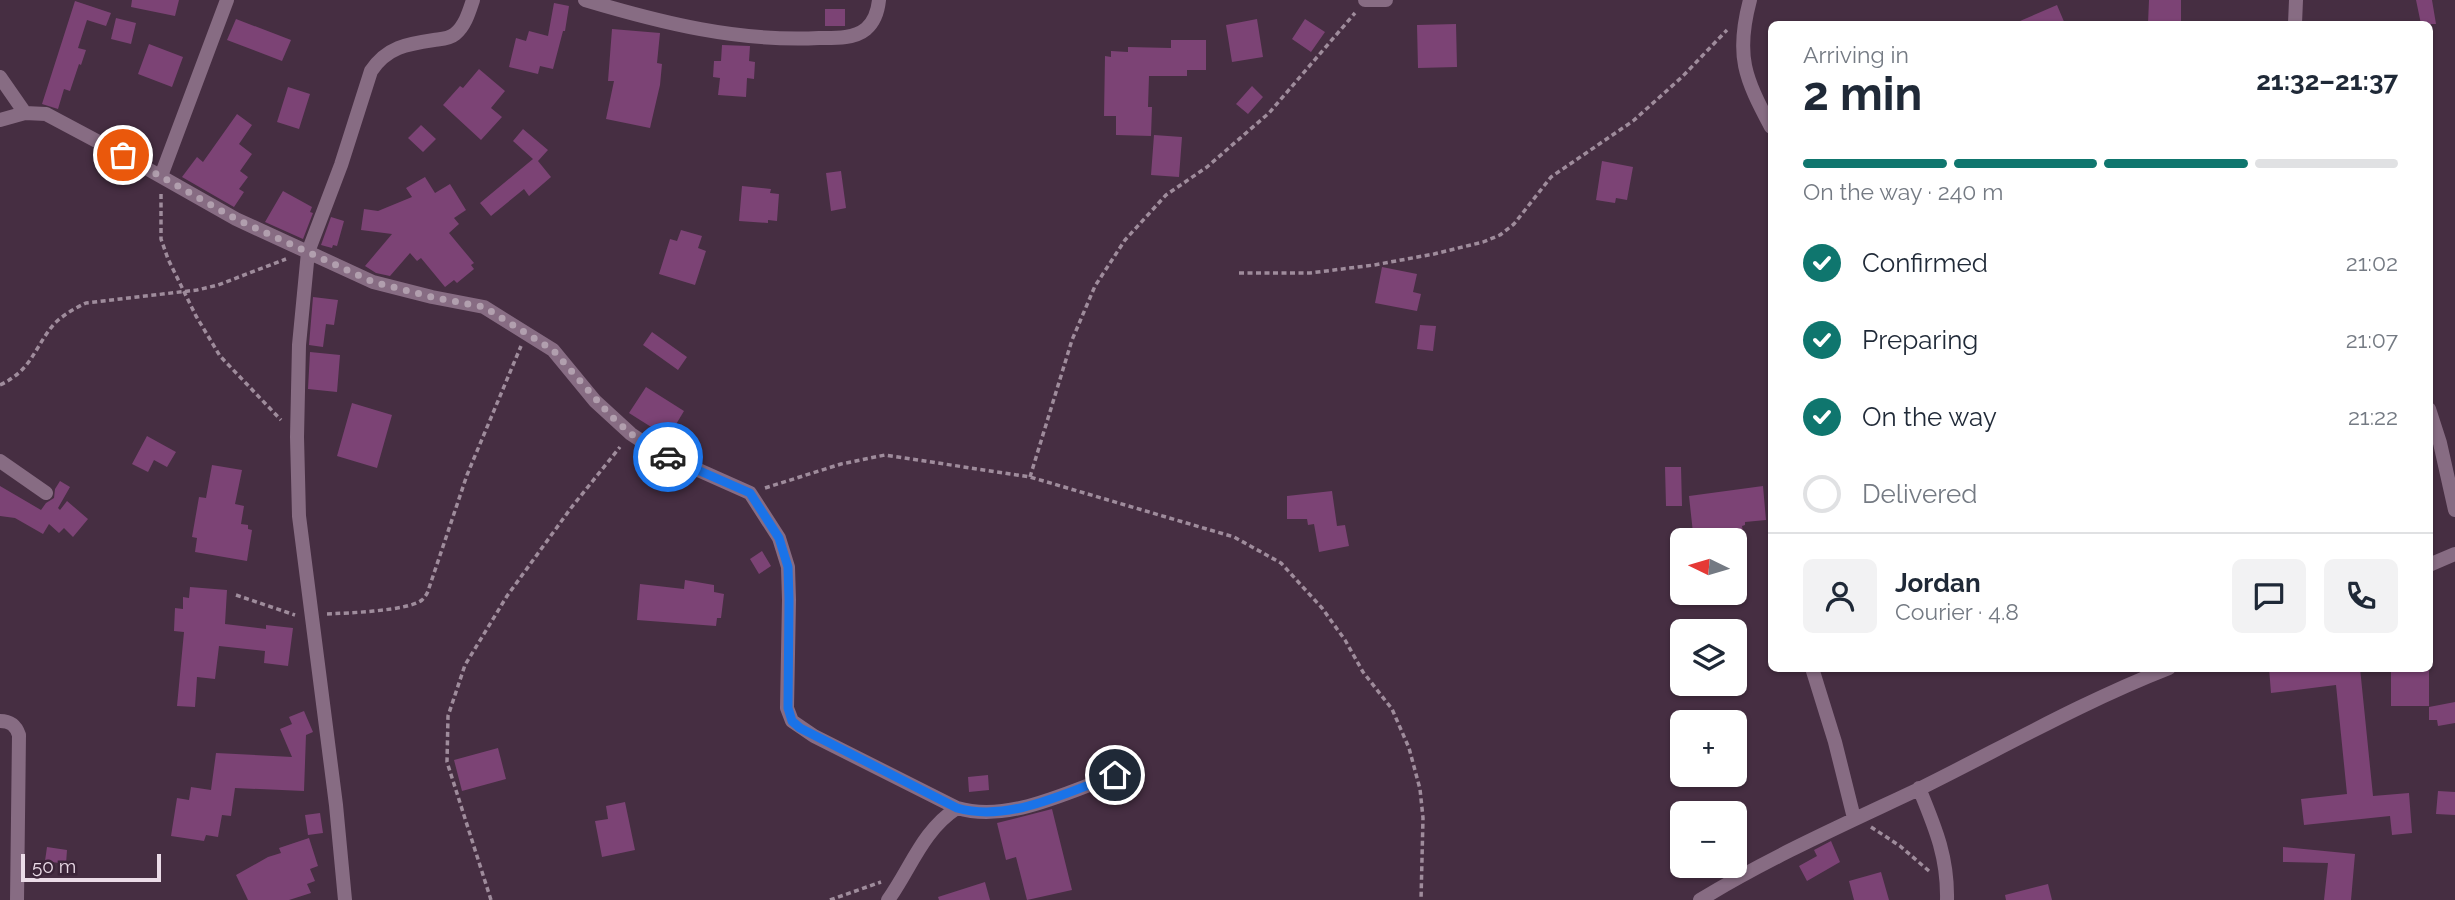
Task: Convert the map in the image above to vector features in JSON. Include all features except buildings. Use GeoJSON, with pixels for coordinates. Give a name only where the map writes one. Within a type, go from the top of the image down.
{"type":"FeatureCollection","features":[{"type":"Feature","properties":{"kind":"street"},"geometry":{"type":"LineString","coordinates":[[161,177],[227,0]]}},
{"type":"Feature","properties":{"kind":"street"},"geometry":{"type":"LineString","coordinates":[[345,900],[336,805],[299,516],[299,345],[307,252],[376,64],[390,51],[413,43],[452,37],[461,29],[473,0]]}},
{"type":"Feature","properties":{"kind":"street"},"geometry":{"type":"LineString","coordinates":[[585,0],[693,29],[789,40],[855,35],[867,28],[878,9],[879,0]]}},
{"type":"Feature","properties":{"kind":"street"},"geometry":{"type":"LineString","coordinates":[[1365,0],[1386,0]]}},
{"type":"Feature","properties":{"kind":"street"},"geometry":{"type":"LineString","coordinates":[[1750,0],[1743,35],[1744,65],[1747,80],[1768,121]]}},
{"type":"Feature","properties":{"kind":"street"},"geometry":{"type":"LineString","coordinates":[[2295,21],[2296,0]]}},
{"type":"Feature","properties":{"kind":"street"},"geometry":{"type":"LineString","coordinates":[[0,77],[25,113]]}},
{"type":"Feature","properties":{"kind":"street"},"geometry":{"type":"LineString","coordinates":[[0,120],[25,113],[46,114],[236,219],[373,282],[484,307],[553,350],[595,401],[631,434],[658,452],[750,493],[779,538],[788,567],[788,708],[792,721],[814,736],[957,808],[974,813],[1010,812],[1115,775]]}},
{"type":"Feature","properties":{"kind":"street"},"geometry":{"type":"LineString","coordinates":[[2433,421],[2455,510]]}},
{"type":"Feature","properties":{"kind":"street"},"geometry":{"type":"LineString","coordinates":[[0,461],[46,493]]}},
{"type":"Feature","properties":{"kind":"street"},"geometry":{"type":"LineString","coordinates":[[2433,563],[2455,554]]}},
{"type":"Feature","properties":{"kind":"street"},"geometry":{"type":"LineString","coordinates":[[1813,672],[1835,742],[1854,818]]}},
{"type":"Feature","properties":{"kind":"street"},"geometry":{"type":"LineString","coordinates":[[1700,900],[1733,880],[1854,818],[2126,685],[2159,672]]}},
{"type":"Feature","properties":{"kind":"street"},"geometry":{"type":"LineString","coordinates":[[0,721],[11,723],[19,735],[17,900]]}},
{"type":"Feature","properties":{"kind":"street"},"geometry":{"type":"LineString","coordinates":[[1919,788],[1946,862],[1947,897]]}},
{"type":"Feature","properties":{"kind":"street"},"geometry":{"type":"LineString","coordinates":[[888,900],[929,832],[942,818],[957,808]]}},
{"type":"Feature","properties":{"kind":"path"},"geometry":{"type":"LineString","coordinates":[[1030,477],[1072,340],[1095,286],[1125,240],[1166,195],[1207,167],[1269,113],[1365,0]]}},
{"type":"Feature","properties":{"kind":"path"},"geometry":{"type":"LineString","coordinates":[[1239,273],[1310,273],[1374,265],[1434,254],[1500,235],[1514,224],[1551,177],[1633,121],[1682,77],[1729,28]]}},
{"type":"Feature","properties":{"kind":"path"},"geometry":{"type":"LineString","coordinates":[[161,177],[161,239],[167,259],[220,356],[297,437]]}},
{"type":"Feature","properties":{"kind":"path"},"geometry":{"type":"LineString","coordinates":[[0,384],[24,370],[54,324],[71,310],[86,303],[218,285],[307,252]]}},
{"type":"Feature","properties":{"kind":"path"},"geometry":{"type":"LineString","coordinates":[[236,595],[297,616],[394,608],[413,605],[424,599],[467,475],[526,334]]}},
{"type":"Feature","properties":{"kind":"path"},"geometry":{"type":"LineString","coordinates":[[491,900],[447,762],[448,716],[465,665],[507,596],[571,508],[631,434]]}},
{"type":"Feature","properties":{"kind":"path"},"geometry":{"type":"LineString","coordinates":[[750,493],[841,464],[885,454],[1030,477],[1234,537],[1281,563],[1322,608],[1345,640],[1363,672],[1392,709],[1409,748],[1420,789],[1423,818],[1421,900]]}},
{"type":"Feature","properties":{"kind":"path"},"geometry":{"type":"LineString","coordinates":[[1854,818],[1880,832],[1915,858],[1947,897]]}},
{"type":"Feature","properties":{"kind":"path"},"geometry":{"type":"LineString","coordinates":[[830,900],[886,880],[904,877]]}},
{"type":"Feature","properties":{"kind":"way so far"},"geometry":{"type":"LineString","coordinates":[[123,155],[236,219],[373,282],[484,307],[553,350],[610,415],[631,434],[668,457]]}},
{"type":"Feature","properties":{"kind":"route"},"geometry":{"type":"LineString","coordinates":[[668,457],[750,493],[779,538],[788,567],[788,708],[792,721],[800,728],[957,808],[974,813],[1010,812],[1115,775]]}}]}
